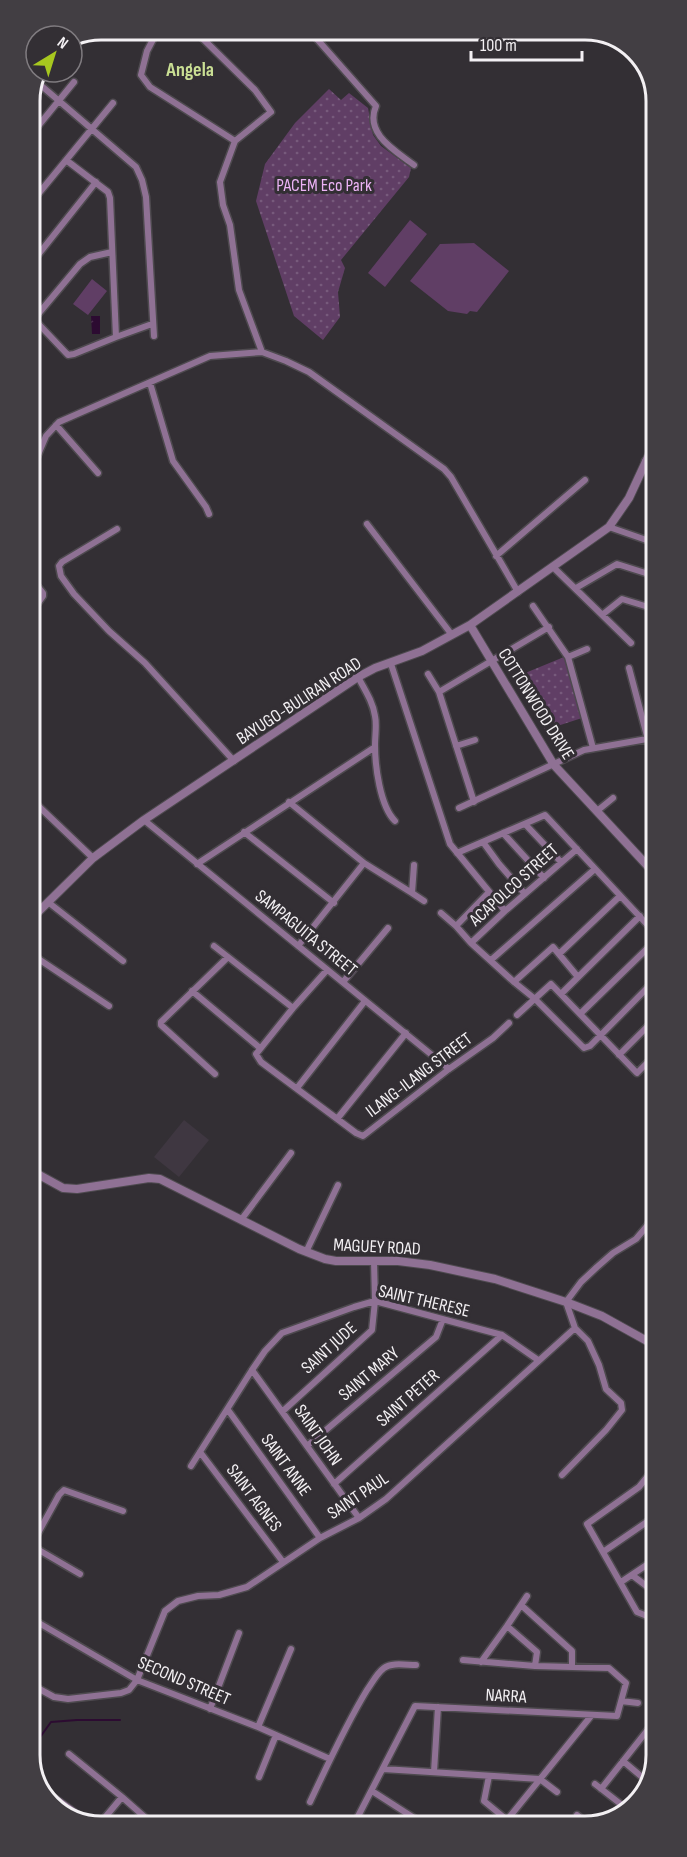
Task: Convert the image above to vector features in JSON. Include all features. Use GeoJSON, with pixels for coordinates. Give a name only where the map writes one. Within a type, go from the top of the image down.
{"type":"FeatureCollection","features":[{"type":"Feature","properties":{"kind":"street"},"geometry":{"type":"LineString","coordinates":[[153,40],[147,51],[141,75],[150,87],[235,141]]}},
{"type":"Feature","properties":{"kind":"street"},"geometry":{"type":"LineString","coordinates":[[204,40],[255,90],[271,112],[235,141],[220,182],[223,205],[230,225],[239,290],[262,352]]}},
{"type":"Feature","properties":{"kind":"street"},"geometry":{"type":"LineString","coordinates":[[319,40],[376,106],[373,117],[375,128],[381,139],[414,165]]}},
{"type":"Feature","properties":{"kind":"street"},"geometry":{"type":"LineString","coordinates":[[41,122],[72,84]]}},
{"type":"Feature","properties":{"kind":"street"},"geometry":{"type":"LineString","coordinates":[[43,87],[136,167],[142,180],[146,197],[154,336]]}},
{"type":"Feature","properties":{"kind":"street"},"geometry":{"type":"LineString","coordinates":[[41,191],[113,103]]}},
{"type":"Feature","properties":{"kind":"street"},"geometry":{"type":"LineString","coordinates":[[66,160],[108,192],[110,198],[116,336]]}},
{"type":"Feature","properties":{"kind":"street"},"geometry":{"type":"LineString","coordinates":[[41,251],[96,182]]}},
{"type":"Feature","properties":{"kind":"street"},"geometry":{"type":"LineString","coordinates":[[41,307],[80,264],[90,257],[112,252]]}},
{"type":"Feature","properties":{"kind":"street"},"geometry":{"type":"LineString","coordinates":[[41,326],[68,355],[152,324]]}},
{"type":"Feature","properties":{"kind":"street"},"geometry":{"type":"LineString","coordinates":[[41,448],[46,436],[59,422],[150,382],[210,356],[262,352],[309,372],[444,469],[451,477],[518,592]]}},
{"type":"Feature","properties":{"kind":"street"},"geometry":{"type":"LineString","coordinates":[[150,382],[173,461],[209,514]]}},
{"type":"Feature","properties":{"kind":"street"},"geometry":{"type":"LineString","coordinates":[[56,425],[98,473]]}},
{"type":"Feature","properties":{"kind":"street","name":"BAYUGO-BULIRAN ROAD"},"geometry":{"type":"LineString","coordinates":[[41,909],[93,858],[144,820],[358,677],[422,651],[470,625],[609,527],[629,498],[645,461]]}},
{"type":"Feature","properties":{"kind":"street"},"geometry":{"type":"LineString","coordinates":[[496,556],[585,480]]}},
{"type":"Feature","properties":{"kind":"street"},"geometry":{"type":"LineString","coordinates":[[368,524],[452,635]]}},
{"type":"Feature","properties":{"kind":"street"},"geometry":{"type":"LineString","coordinates":[[609,527],[646,540]]}},
{"type":"Feature","properties":{"kind":"street"},"geometry":{"type":"LineString","coordinates":[[117,529],[62,562],[59,566],[61,576],[74,594],[109,631],[145,663],[234,760]]}},
{"type":"Feature","properties":{"kind":"street"},"geometry":{"type":"LineString","coordinates":[[576,588],[618,564],[646,573]]}},
{"type":"Feature","properties":{"kind":"street"},"geometry":{"type":"LineString","coordinates":[[553,567],[631,644]]}},
{"type":"Feature","properties":{"kind":"street"},"geometry":{"type":"LineString","coordinates":[[602,615],[622,599],[646,606]]}},
{"type":"Feature","properties":{"kind":"street"},"geometry":{"type":"LineString","coordinates":[[533,606],[568,657],[593,748]]}},
{"type":"Feature","properties":{"kind":"street","name":"COTTONWOOD DRIVE"},"geometry":{"type":"LineString","coordinates":[[470,625],[554,765],[646,864]]}},
{"type":"Feature","properties":{"kind":"street"},"geometry":{"type":"LineString","coordinates":[[439,692],[549,627]]}},
{"type":"Feature","properties":{"kind":"street"},"geometry":{"type":"LineString","coordinates":[[568,657],[587,650]]}},
{"type":"Feature","properties":{"kind":"street"},"geometry":{"type":"LineString","coordinates":[[392,663],[450,844],[505,910]]}},
{"type":"Feature","properties":{"kind":"street"},"geometry":{"type":"LineString","coordinates":[[629,668],[646,735]]}},
{"type":"Feature","properties":{"kind":"street"},"geometry":{"type":"LineString","coordinates":[[428,674],[439,692],[474,802]]}},
{"type":"Feature","properties":{"kind":"street"},"geometry":{"type":"LineString","coordinates":[[358,677],[373,704],[376,720],[375,747],[382,800],[395,821]]}},
{"type":"Feature","properties":{"kind":"street"},"geometry":{"type":"LineString","coordinates":[[459,808],[584,750],[646,739]]}},
{"type":"Feature","properties":{"kind":"street"},"geometry":{"type":"LineString","coordinates":[[456,746],[475,740]]}},
{"type":"Feature","properties":{"kind":"street"},"geometry":{"type":"LineString","coordinates":[[197,864],[375,747]]}},
{"type":"Feature","properties":{"kind":"street"},"geometry":{"type":"LineString","coordinates":[[597,811],[613,798]]}},
{"type":"Feature","properties":{"kind":"street"},"geometry":{"type":"LineString","coordinates":[[289,802],[364,863],[424,901]]}},
{"type":"Feature","properties":{"kind":"street"},"geometry":{"type":"LineString","coordinates":[[41,808],[93,858]]}},
{"type":"Feature","properties":{"kind":"street"},"geometry":{"type":"LineString","coordinates":[[457,854],[544,815],[646,923]]}},
{"type":"Feature","properties":{"kind":"street","name":"SAMPAGUITA STREET"},"geometry":{"type":"LineString","coordinates":[[144,820],[449,1069]]}},
{"type":"Feature","properties":{"kind":"street"},"geometry":{"type":"LineString","coordinates":[[525,824],[561,862]]}},
{"type":"Feature","properties":{"kind":"street"},"geometry":{"type":"LineString","coordinates":[[244,832],[334,903]]}},
{"type":"Feature","properties":{"kind":"street"},"geometry":{"type":"LineString","coordinates":[[503,833],[543,878]]}},
{"type":"Feature","properties":{"kind":"street"},"geometry":{"type":"LineString","coordinates":[[483,842],[525,894]]}},
{"type":"Feature","properties":{"kind":"street","name":"ACAPOLCO STREET"},"geometry":{"type":"LineString","coordinates":[[471,943],[505,910],[577,849]]}},
{"type":"Feature","properties":{"kind":"street"},"geometry":{"type":"LineString","coordinates":[[298,946],[364,863]]}},
{"type":"Feature","properties":{"kind":"street"},"geometry":{"type":"LineString","coordinates":[[412,893],[414,865]]}},
{"type":"Feature","properties":{"kind":"street"},"geometry":{"type":"LineString","coordinates":[[491,960],[595,869]]}},
{"type":"Feature","properties":{"kind":"street"},"geometry":{"type":"LineString","coordinates":[[456,926],[489,892]]}},
{"type":"Feature","properties":{"kind":"street"},"geometry":{"type":"LineString","coordinates":[[559,954],[620,896]]}},
{"type":"Feature","properties":{"kind":"street"},"geometry":{"type":"LineString","coordinates":[[48,902],[123,962]]}},
{"type":"Feature","properties":{"kind":"street"},"geometry":{"type":"LineString","coordinates":[[441,913],[471,943],[535,999],[583,1047],[589,1047],[646,989]]}},
{"type":"Feature","properties":{"kind":"street"},"geometry":{"type":"LineString","coordinates":[[562,993],[640,916]]}},
{"type":"Feature","properties":{"kind":"street"},"geometry":{"type":"LineString","coordinates":[[343,982],[388,928]]}},
{"type":"Feature","properties":{"kind":"street"},"geometry":{"type":"LineString","coordinates":[[214,946],[293,1008]]}},
{"type":"Feature","properties":{"kind":"street"},"geometry":{"type":"LineString","coordinates":[[514,982],[553,947],[578,977]]}},
{"type":"Feature","properties":{"kind":"street"},"geometry":{"type":"LineString","coordinates":[[580,1014],[646,950]]}},
{"type":"Feature","properties":{"kind":"street"},"geometry":{"type":"LineString","coordinates":[[215,1074],[161,1025],[161,1022],[228,957]]}},
{"type":"Feature","properties":{"kind":"street"},"geometry":{"type":"LineString","coordinates":[[40,960],[109,1006]]}},
{"type":"Feature","properties":{"kind":"street"},"geometry":{"type":"LineString","coordinates":[[327,970],[260,1048],[256,1054],[258,1059],[337,1119],[406,1033]]}},
{"type":"Feature","properties":{"kind":"street"},"geometry":{"type":"LineString","coordinates":[[517,1015],[551,984],[637,1073],[646,1064]]}},
{"type":"Feature","properties":{"kind":"street"},"geometry":{"type":"LineString","coordinates":[[192,991],[260,1048]]}},
{"type":"Feature","properties":{"kind":"street"},"geometry":{"type":"LineString","coordinates":[[297,1088],[365,1000]]}},
{"type":"Feature","properties":{"kind":"street","name":"ILANG-ILANG STREET"},"geometry":{"type":"LineString","coordinates":[[337,1119],[363,1136],[510,1023]]}},
{"type":"Feature","properties":{"kind":"street"},"geometry":{"type":"LineString","coordinates":[[620,1055],[646,1028]]}},
{"type":"Feature","properties":{"kind":"street"},"geometry":{"type":"LineString","coordinates":[[241,1220],[291,1153]]}},
{"type":"Feature","properties":{"kind":"street","name":"MAGUEY ROAD"},"geometry":{"type":"LineString","coordinates":[[40,1176],[63,1188],[77,1189],[149,1178],[160,1179],[306,1252],[336,1261],[430,1265],[495,1279],[602,1316],[646,1340]]}},
{"type":"Feature","properties":{"kind":"street"},"geometry":{"type":"LineString","coordinates":[[306,1252],[338,1185]]}},
{"type":"Feature","properties":{"kind":"street"},"geometry":{"type":"LineString","coordinates":[[562,1475],[606,1430],[622,1410],[621,1403],[606,1389],[599,1365],[588,1341],[574,1328],[566,1302],[581,1282],[597,1267],[613,1253],[636,1239],[646,1228]]}},
{"type":"Feature","properties":{"kind":"street","name":"SAINT JUDE"},"geometry":{"type":"LineString","coordinates":[[282,1411],[372,1330],[375,1301],[374,1261]]}},
{"type":"Feature","properties":{"kind":"street","name":"SAINT THERESE"},"geometry":{"type":"LineString","coordinates":[[191,1466],[265,1351],[282,1333],[375,1301],[502,1335],[538,1360]]}},
{"type":"Feature","properties":{"kind":"street","name":"SAINT MARY"},"geometry":{"type":"LineString","coordinates":[[307,1446],[436,1337],[443,1320]]}},
{"type":"Feature","properties":{"kind":"street","name":"SAINT PAUL"},"geometry":{"type":"LineString","coordinates":[[137,1680],[165,1611],[178,1601],[198,1596],[219,1595],[247,1587],[320,1538],[358,1518],[386,1499],[574,1328]]}},
{"type":"Feature","properties":{"kind":"street","name":"SAINT PETER"},"geometry":{"type":"LineString","coordinates":[[334,1484],[502,1335]]}},
{"type":"Feature","properties":{"kind":"street","name":"SAINT JOHN"},"geometry":{"type":"LineString","coordinates":[[252,1370],[358,1518]]}},
{"type":"Feature","properties":{"kind":"street","name":"SAINT ANNE"},"geometry":{"type":"LineString","coordinates":[[228,1410],[320,1538]]}},
{"type":"Feature","properties":{"kind":"street","name":"SAINT AGNES"},"geometry":{"type":"LineString","coordinates":[[200,1452],[283,1562]]}},
{"type":"Feature","properties":{"kind":"street"},"geometry":{"type":"LineString","coordinates":[[646,1478],[639,1486],[587,1524],[637,1612],[646,1616]]}},
{"type":"Feature","properties":{"kind":"street"},"geometry":{"type":"LineString","coordinates":[[40,1530],[64,1490],[123,1510]]}},
{"type":"Feature","properties":{"kind":"street"},"geometry":{"type":"LineString","coordinates":[[603,1552],[646,1523]]}},
{"type":"Feature","properties":{"kind":"street"},"geometry":{"type":"LineString","coordinates":[[40,1550],[80,1574]]}},
{"type":"Feature","properties":{"kind":"street"},"geometry":{"type":"LineString","coordinates":[[621,1582],[646,1565]]}},
{"type":"Feature","properties":{"kind":"street"},"geometry":{"type":"LineString","coordinates":[[632,1575],[646,1586]]}},
{"type":"Feature","properties":{"kind":"street"},"geometry":{"type":"LineString","coordinates":[[481,1662],[527,1596]]}},
{"type":"Feature","properties":{"kind":"street"},"geometry":{"type":"LineString","coordinates":[[521,1605],[572,1652],[572,1666]]}},
{"type":"Feature","properties":{"kind":"street","name":"SECOND STREET"},"geometry":{"type":"LineString","coordinates":[[40,1624],[137,1680],[330,1758]]}},
{"type":"Feature","properties":{"kind":"street"},"geometry":{"type":"LineString","coordinates":[[507,1626],[537,1652],[535,1666]]}},
{"type":"Feature","properties":{"kind":"street"},"geometry":{"type":"LineString","coordinates":[[210,1709],[239,1633]]}},
{"type":"Feature","properties":{"kind":"street"},"geometry":{"type":"LineString","coordinates":[[258,1727],[291,1649]]}},
{"type":"Feature","properties":{"kind":"street"},"geometry":{"type":"LineString","coordinates":[[463,1660],[535,1666],[609,1668],[626,1683],[621,1701],[638,1703]]}},
{"type":"Feature","properties":{"kind":"street"},"geometry":{"type":"LineString","coordinates":[[310,1802],[330,1758],[362,1699],[383,1668],[391,1665],[416,1665]]}},
{"type":"Feature","properties":{"kind":"street"},"geometry":{"type":"LineString","coordinates":[[40,1689],[54,1697],[68,1699],[121,1693],[129,1690],[137,1680]]}},
{"type":"Feature","properties":{"kind":"street","name":"NARRA"},"geometry":{"type":"LineString","coordinates":[[358,1816],[415,1706],[617,1716],[621,1701]]}},
{"type":"Feature","properties":{"kind":"street"},"geometry":{"type":"LineString","coordinates":[[434,1772],[438,1707]]}},
{"type":"Feature","properties":{"kind":"street"},"geometry":{"type":"LineString","coordinates":[[511,1816],[591,1716]]}},
{"type":"Feature","properties":{"kind":"street"},"geometry":{"type":"LineString","coordinates":[[602,1789],[646,1732]]}},
{"type":"Feature","properties":{"kind":"street"},"geometry":{"type":"LineString","coordinates":[[259,1777],[276,1735]]}},
{"type":"Feature","properties":{"kind":"street"},"geometry":{"type":"LineString","coordinates":[[69,1754],[144,1816]]}},
{"type":"Feature","properties":{"kind":"street"},"geometry":{"type":"LineString","coordinates":[[623,1761],[642,1777]]}},
{"type":"Feature","properties":{"kind":"street"},"geometry":{"type":"LineString","coordinates":[[383,1769],[540,1779],[557,1792]]}},
{"type":"Feature","properties":{"kind":"street"},"geometry":{"type":"LineString","coordinates":[[489,1776],[483,1798],[498,1816]]}},
{"type":"Feature","properties":{"kind":"street"},"geometry":{"type":"LineString","coordinates":[[596,1784],[622,1805]]}},
{"type":"Feature","properties":{"kind":"street"},"geometry":{"type":"LineString","coordinates":[[372,1791],[410,1816]]}},
{"type":"Feature","properties":{"kind":"street"},"geometry":{"type":"LineString","coordinates":[[106,1816],[122,1797]]}},
{"type":"Feature","properties":{"kind":"shaded area"},"geometry":{"type":"Polygon","coordinates":[[[184,1120],[209,1140],[179,1177],[154,1157],[184,1120]]]}},
{"type":"Feature","properties":{"kind":"green space","name":"PACEM Eco Park"},"geometry":{"type":"Polygon","coordinates":[[[329,89],[341,100],[349,93],[368,108],[373,135],[381,146],[411,168],[409,177],[341,260],[345,268],[338,292],[340,317],[323,340],[294,316],[256,201],[265,164],[295,123],[329,89]]]}},
{"type":"Feature","properties":{"kind":"green space"},"geometry":{"type":"Polygon","coordinates":[[[410,220],[427,234],[385,287],[368,273],[410,220]]]}},
{"type":"Feature","properties":{"kind":"green space"},"geometry":{"type":"Polygon","coordinates":[[[474,243],[509,271],[477,312],[470,311],[467,314],[448,311],[410,281],[440,244],[474,243]]]}},
{"type":"Feature","properties":{"kind":"green space"},"geometry":{"type":"Polygon","coordinates":[[[92,279],[107,291],[88,315],[73,304],[92,279]]]}},
{"type":"Feature","properties":{"kind":"green space"},"geometry":{"type":"Polygon","coordinates":[[[564,657],[582,718],[545,730],[513,678],[564,657]]]}},
{"type":"Feature","properties":{"kind":"water"},"geometry":{"type":"Polygon","coordinates":[[[91,316],[100,316],[100,334],[92,334],[91,316]]]}},
{"type":"Feature","properties":{"kind":"waterway"},"geometry":{"type":"LineString","coordinates":[[40,1737],[51,1722],[120,1720]]}},
{"type":"Feature","properties":{"kind":"district","name":"Angela"},"geometry":{"type":"Point","coordinates":[190,70]}}]}
